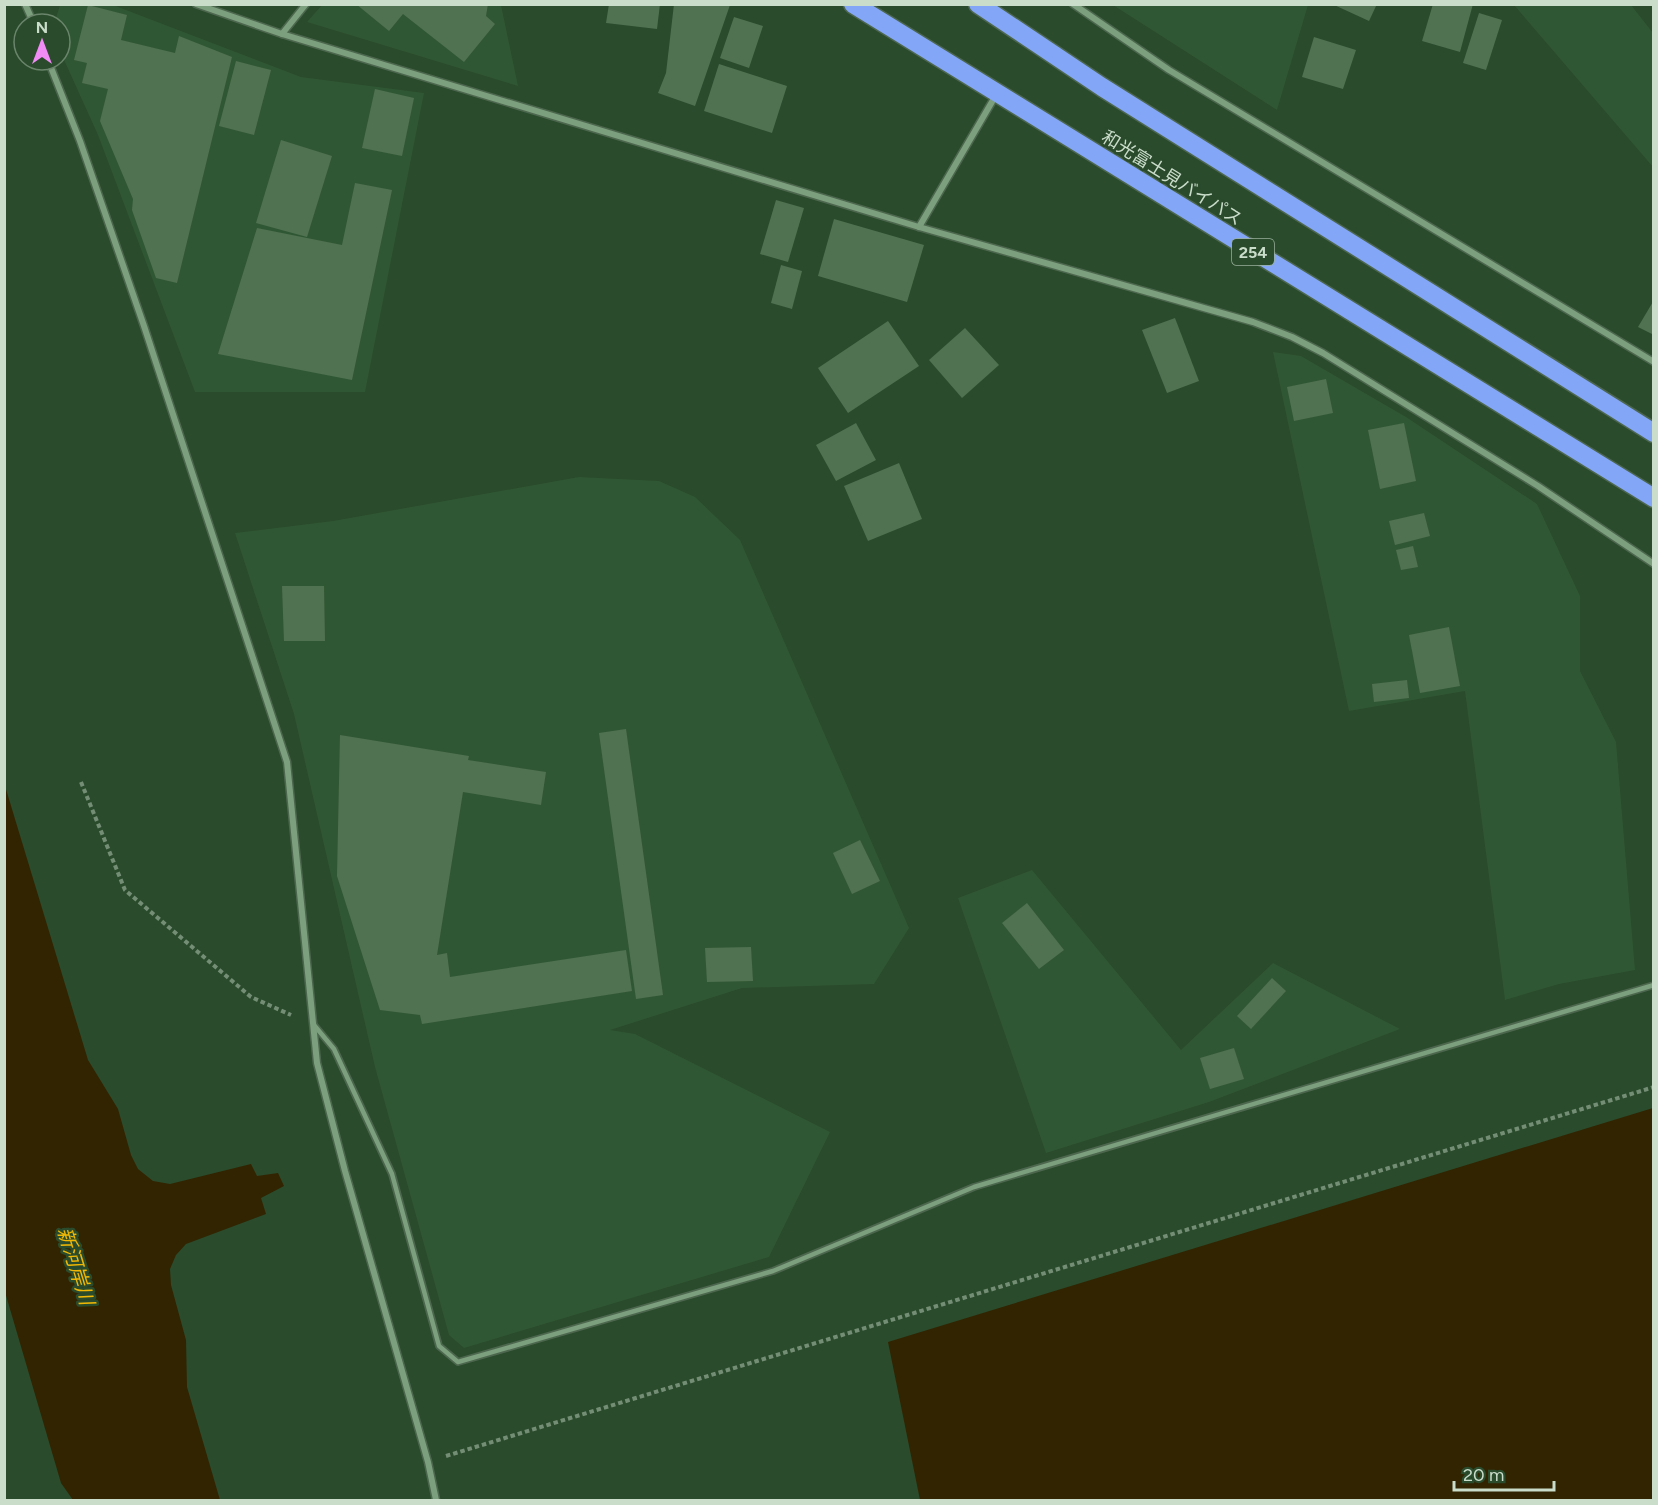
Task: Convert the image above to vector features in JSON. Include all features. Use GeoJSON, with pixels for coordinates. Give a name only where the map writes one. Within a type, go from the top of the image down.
{"type":"FeatureCollection","features":[{"type":"Feature","properties":{"kind":"highway","name":"和光富士見バイパス"},"geometry":{"type":"LineString","coordinates":[[853,4],[1653,498]]}},
{"type":"Feature","properties":{"kind":"highway"},"geometry":{"type":"LineString","coordinates":[[978,4],[1102,87],[1653,433]]}},
{"type":"Feature","properties":{"kind":"street"},"geometry":{"type":"LineString","coordinates":[[196,4],[282,34],[919,226],[1253,322],[1292,337],[1323,353],[1538,486],[1653,564]]}},
{"type":"Feature","properties":{"kind":"street"},"geometry":{"type":"LineString","coordinates":[[282,34],[306,4]]}},
{"type":"Feature","properties":{"kind":"street"},"geometry":{"type":"LineString","coordinates":[[1072,4],[1169,70],[1653,362]]}},
{"type":"Feature","properties":{"kind":"street"},"geometry":{"type":"LineString","coordinates":[[53,72],[80,141],[144,326],[287,762],[317,1063],[345,1171],[428,1462],[436,1500]]}},
{"type":"Feature","properties":{"kind":"street"},"geometry":{"type":"LineString","coordinates":[[919,226],[996,94]]}},
{"type":"Feature","properties":{"kind":"lane"},"geometry":{"type":"LineString","coordinates":[[314,1025],[334,1049],[392,1174],[439,1346],[458,1362],[773,1270],[974,1188],[1653,985]]}},
{"type":"Feature","properties":{"kind":"path"},"geometry":{"type":"LineString","coordinates":[[81,782],[125,890],[252,997],[314,1025]]}},
{"type":"Feature","properties":{"kind":"path"},"geometry":{"type":"LineString","coordinates":[[428,1462],[1653,1087]]}},
{"type":"Feature","properties":{"kind":"shaded area"},"geometry":{"type":"Polygon","coordinates":[[[60,5],[113,5],[301,77],[424,93],[365,392],[195,392],[98,135],[70,72],[72,72],[72,12],[58,12],[60,5]]]}},
{"type":"Feature","properties":{"kind":"shaded area"},"geometry":{"type":"Polygon","coordinates":[[[322,5],[501,5],[518,86],[307,22],[322,5]]]}},
{"type":"Feature","properties":{"kind":"shaded area"},"geometry":{"type":"Polygon","coordinates":[[[1113,5],[1308,5],[1277,110],[1113,5]]]}},
{"type":"Feature","properties":{"kind":"shaded area"},"geometry":{"type":"Polygon","coordinates":[[[1514,5],[1631,5],[1653,33],[1653,167],[1514,5]]]}},
{"type":"Feature","properties":{"kind":"shaded area"},"geometry":{"type":"Polygon","coordinates":[[[1273,352],[1301,356],[1406,417],[1537,504],[1580,596],[1580,671],[1616,742],[1635,970],[1559,984],[1505,1000],[1465,691],[1349,711],[1273,352]]]}},
{"type":"Feature","properties":{"kind":"shaded area"},"geometry":{"type":"Polygon","coordinates":[[[579,477],[659,481],[695,497],[740,540],[909,928],[874,984],[742,988],[610,1030],[635,1034],[830,1132],[769,1257],[464,1348],[449,1335],[375,1067],[294,714],[235,533],[333,521],[579,477]]]}},
{"type":"Feature","properties":{"kind":"shaded area"},"geometry":{"type":"Polygon","coordinates":[[[1032,870],[1181,1050],[1273,963],[1400,1029],[1209,1102],[1046,1153],[958,898],[1032,870]]]}},
{"type":"Feature","properties":{"kind":"water","name":"新河岸川"},"geometry":{"type":"Polygon","coordinates":[[[5,786],[88,1060],[118,1109],[131,1155],[138,1169],[153,1181],[170,1184],[251,1164],[257,1176],[278,1173],[284,1186],[261,1198],[266,1214],[186,1244],[176,1255],[170,1269],[171,1285],[186,1340],[187,1387],[220,1500],[73,1500],[61,1483],[5,1292],[5,786]]]}},
{"type":"Feature","properties":{"kind":"water"},"geometry":{"type":"Polygon","coordinates":[[[1653,1108],[1653,1500],[920,1500],[888,1342],[1653,1108]]]}},
{"type":"Feature","properties":{"kind":"building"},"geometry":{"type":"Polygon","coordinates":[[[356,4],[488,4],[486,16],[495,24],[464,62],[403,14],[389,31],[356,4]]]}},
{"type":"Feature","properties":{"kind":"building"},"geometry":{"type":"Polygon","coordinates":[[[609,4],[660,4],[657,29],[606,23],[609,4]]]}},
{"type":"Feature","properties":{"kind":"building"},"geometry":{"type":"Polygon","coordinates":[[[674,4],[730,5],[695,106],[658,93],[666,73],[674,4]]]}},
{"type":"Feature","properties":{"kind":"building"},"geometry":{"type":"Polygon","coordinates":[[[1332,4],[1377,4],[1369,21],[1332,4]]]}},
{"type":"Feature","properties":{"kind":"building"},"geometry":{"type":"Polygon","coordinates":[[[1433,4],[1473,4],[1460,52],[1422,41],[1433,4]]]}},
{"type":"Feature","properties":{"kind":"building"},"geometry":{"type":"Polygon","coordinates":[[[88,5],[127,15],[121,40],[175,53],[179,36],[232,57],[177,283],[156,278],[132,210],[133,199],[100,121],[108,89],[82,83],[87,63],[74,60],[88,5]]]}},
{"type":"Feature","properties":{"kind":"building"},"geometry":{"type":"Polygon","coordinates":[[[1479,13],[1502,20],[1486,70],[1463,63],[1479,13]]]}},
{"type":"Feature","properties":{"kind":"building"},"geometry":{"type":"Polygon","coordinates":[[[734,17],[763,26],[749,68],[720,58],[734,17]]]}},
{"type":"Feature","properties":{"kind":"building"},"geometry":{"type":"Polygon","coordinates":[[[1314,37],[1356,50],[1343,89],[1302,77],[1314,37]]]}},
{"type":"Feature","properties":{"kind":"building"},"geometry":{"type":"Polygon","coordinates":[[[236,61],[271,70],[254,135],[219,126],[236,61]]]}},
{"type":"Feature","properties":{"kind":"building"},"geometry":{"type":"Polygon","coordinates":[[[719,64],[787,86],[772,133],[704,111],[719,64]]]}},
{"type":"Feature","properties":{"kind":"building"},"geometry":{"type":"Polygon","coordinates":[[[375,89],[414,98],[402,156],[362,148],[375,89]]]}},
{"type":"Feature","properties":{"kind":"building"},"geometry":{"type":"Polygon","coordinates":[[[281,140],[332,156],[307,237],[256,223],[281,140]]]}},
{"type":"Feature","properties":{"kind":"building"},"geometry":{"type":"Polygon","coordinates":[[[355,183],[392,190],[352,380],[218,354],[257,228],[342,245],[355,183]]]}},
{"type":"Feature","properties":{"kind":"building"},"geometry":{"type":"Polygon","coordinates":[[[776,200],[804,208],[788,262],[760,254],[776,200]]]}},
{"type":"Feature","properties":{"kind":"building"},"geometry":{"type":"Polygon","coordinates":[[[834,219],[924,245],[907,302],[818,276],[834,219]]]}},
{"type":"Feature","properties":{"kind":"building"},"geometry":{"type":"Polygon","coordinates":[[[781,265],[802,271],[792,309],[771,303],[781,265]]]}},
{"type":"Feature","properties":{"kind":"building"},"geometry":{"type":"Polygon","coordinates":[[[1654,300],[1654,335],[1638,327],[1654,300]]]}},
{"type":"Feature","properties":{"kind":"building"},"geometry":{"type":"Polygon","coordinates":[[[1175,318],[1199,381],[1167,393],[1142,330],[1175,318]]]}},
{"type":"Feature","properties":{"kind":"building"},"geometry":{"type":"Polygon","coordinates":[[[888,321],[919,366],[848,413],[818,368],[888,321]]]}},
{"type":"Feature","properties":{"kind":"building"},"geometry":{"type":"Polygon","coordinates":[[[965,328],[999,365],[962,398],[929,360],[965,328]]]}},
{"type":"Feature","properties":{"kind":"building"},"geometry":{"type":"Polygon","coordinates":[[[1326,379],[1333,413],[1294,421],[1287,387],[1326,379]]]}},
{"type":"Feature","properties":{"kind":"building"},"geometry":{"type":"Polygon","coordinates":[[[856,423],[876,460],[836,481],[816,445],[856,423]]]}},
{"type":"Feature","properties":{"kind":"building"},"geometry":{"type":"Polygon","coordinates":[[[1404,423],[1416,481],[1380,489],[1368,430],[1404,423]]]}},
{"type":"Feature","properties":{"kind":"building"},"geometry":{"type":"Polygon","coordinates":[[[899,463],[922,519],[868,541],[844,486],[899,463]]]}},
{"type":"Feature","properties":{"kind":"building"},"geometry":{"type":"Polygon","coordinates":[[[1424,513],[1430,536],[1395,545],[1389,521],[1424,513]]]}},
{"type":"Feature","properties":{"kind":"building"},"geometry":{"type":"Polygon","coordinates":[[[1413,546],[1418,567],[1401,570],[1396,550],[1413,546]]]}},
{"type":"Feature","properties":{"kind":"building"},"geometry":{"type":"Polygon","coordinates":[[[282,586],[324,586],[325,641],[284,641],[282,586]]]}},
{"type":"Feature","properties":{"kind":"building"},"geometry":{"type":"Polygon","coordinates":[[[1449,627],[1460,686],[1420,693],[1409,635],[1449,627]]]}},
{"type":"Feature","properties":{"kind":"building"},"geometry":{"type":"Polygon","coordinates":[[[1407,680],[1409,698],[1374,702],[1372,684],[1407,680]]]}},
{"type":"Feature","properties":{"kind":"building"},"geometry":{"type":"Polygon","coordinates":[[[626,729],[663,995],[636,999],[599,733],[626,729]]]}},
{"type":"Feature","properties":{"kind":"building"},"geometry":{"type":"Polygon","coordinates":[[[340,735],[469,756],[468,760],[546,772],[541,805],[463,792],[437,955],[447,953],[450,977],[626,950],[632,991],[422,1024],[420,1015],[380,1010],[337,876],[340,735]]]}},
{"type":"Feature","properties":{"kind":"building"},"geometry":{"type":"Polygon","coordinates":[[[860,840],[880,881],[852,894],[833,853],[860,840]]]}},
{"type":"Feature","properties":{"kind":"building"},"geometry":{"type":"Polygon","coordinates":[[[1027,903],[1064,950],[1039,969],[1002,923],[1027,903]]]}},
{"type":"Feature","properties":{"kind":"building"},"geometry":{"type":"Polygon","coordinates":[[[751,947],[753,981],[707,982],[705,948],[751,947]]]}},
{"type":"Feature","properties":{"kind":"building"},"geometry":{"type":"Polygon","coordinates":[[[1272,978],[1286,991],[1251,1029],[1237,1016],[1272,978]]]}},
{"type":"Feature","properties":{"kind":"building"},"geometry":{"type":"Polygon","coordinates":[[[1234,1048],[1244,1079],[1210,1089],[1200,1058],[1234,1048]]]}}]}
